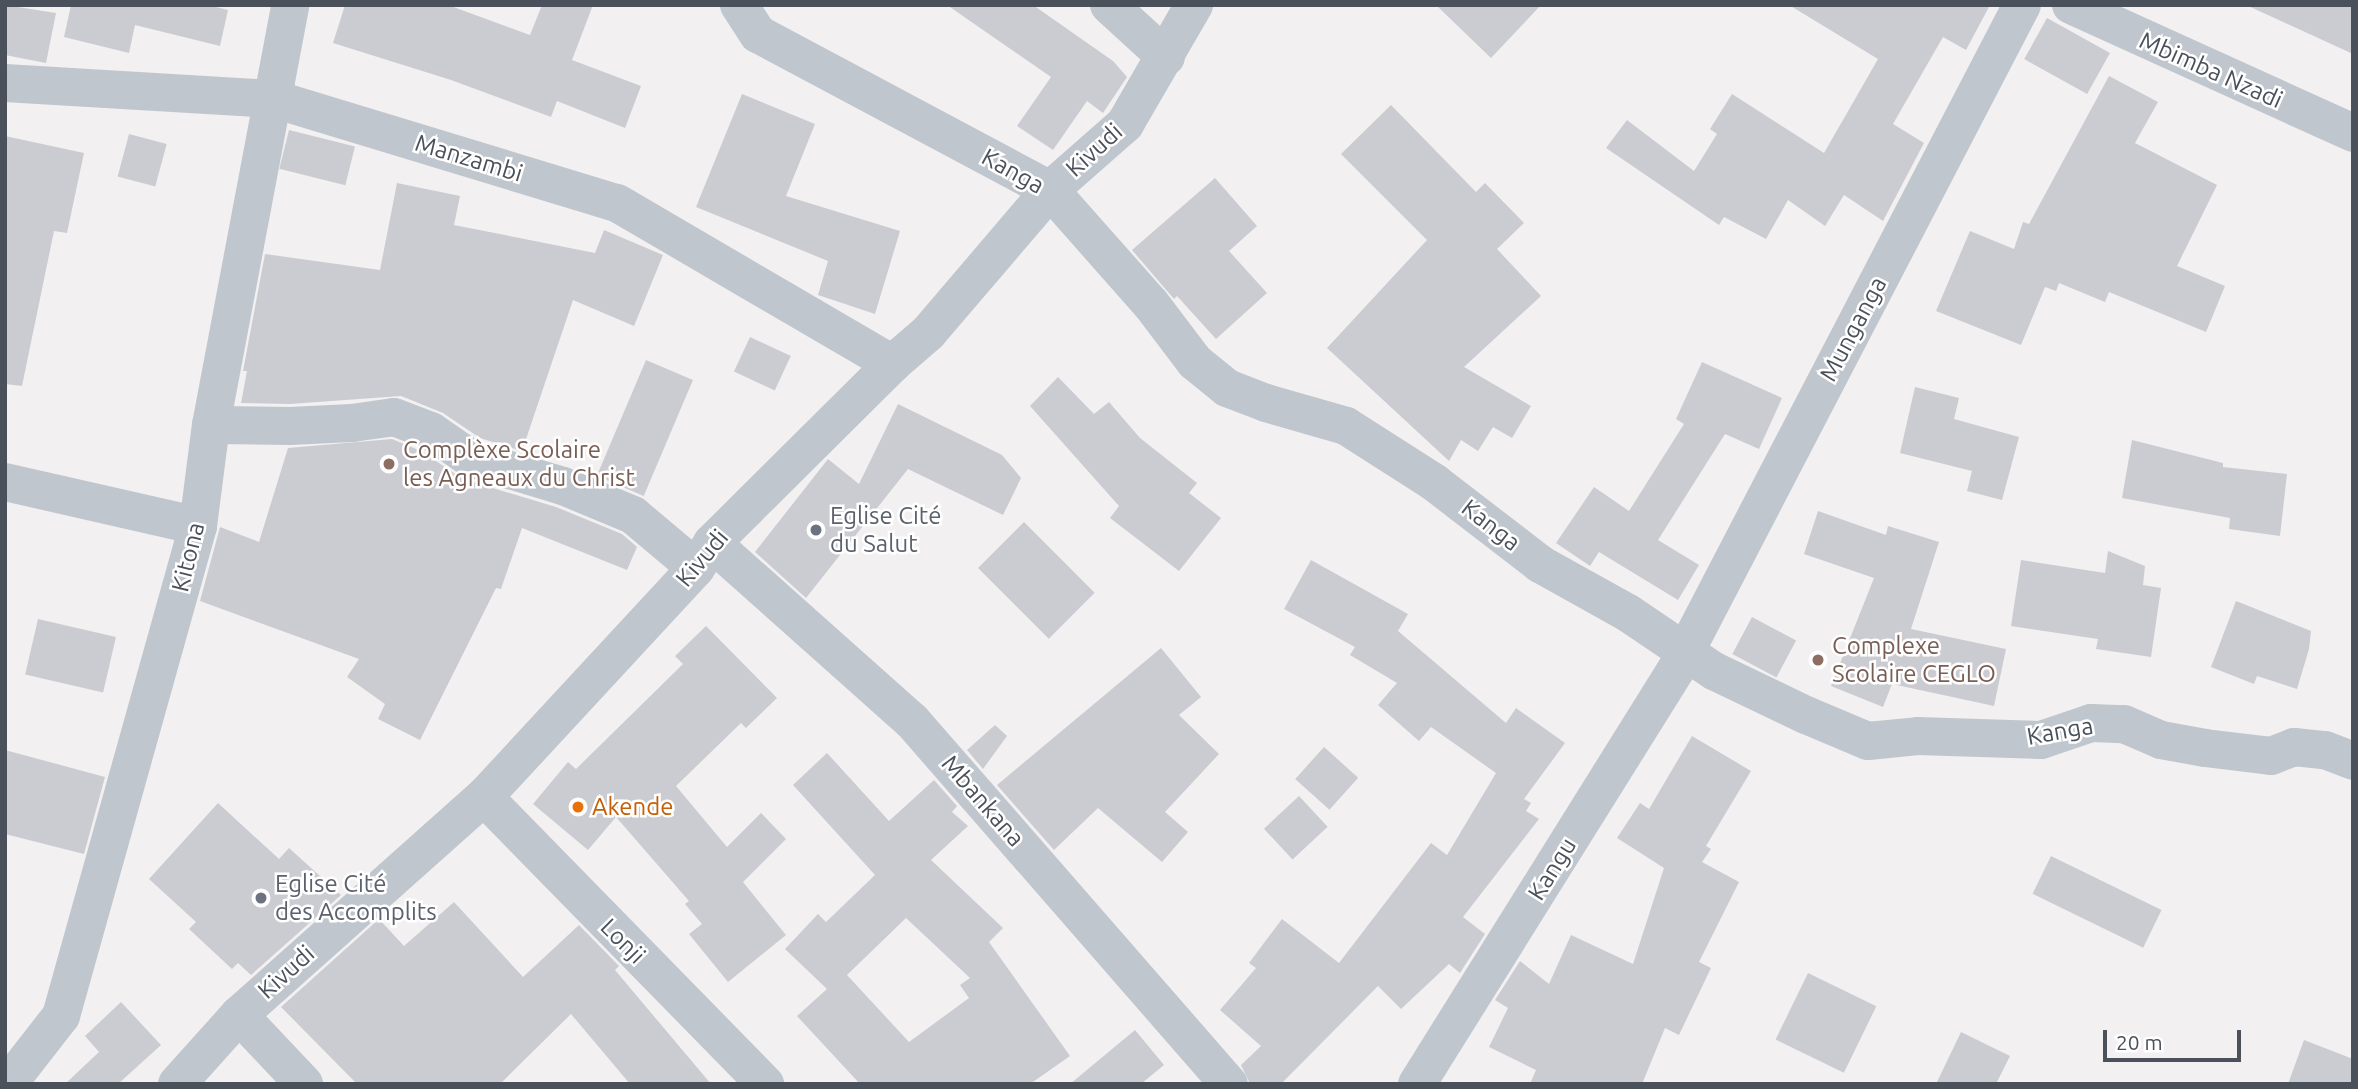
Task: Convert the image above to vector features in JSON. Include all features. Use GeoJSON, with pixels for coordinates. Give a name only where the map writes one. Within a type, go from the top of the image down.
{"type":"FeatureCollection","features":[{"type":"Feature","properties":{"kind":"street","name":"Kitona"},"geometry":{"type":"LineString","coordinates":[[8,1084],[61,1016],[198,526],[211,425],[290,5]]}},
{"type":"Feature","properties":{"kind":"street","name":"Kanga"},"geometry":{"type":"LineString","coordinates":[[739,5],[758,34],[1050,190],[1152,304],[1195,362],[1227,388],[1266,403],[1346,426],[1435,483],[1540,564],[1628,613],[1714,671],[1868,741],[1918,736],[2041,740],[2091,723],[2124,724],[2161,740],[2205,748],[2271,756],[2294,747],[2325,750],[2353,761]]}},
{"type":"Feature","properties":{"kind":"street"},"geometry":{"type":"LineString","coordinates":[[1109,5],[1166,57]]}},
{"type":"Feature","properties":{"kind":"street","name":"Kivudi"},"geometry":{"type":"LineString","coordinates":[[177,1084],[239,1015],[484,797],[704,555],[892,364],[928,333],[1050,190],[1125,124],[1194,5]]}},
{"type":"Feature","properties":{"kind":"street","name":"Munganga"},"geometry":{"type":"LineString","coordinates":[[1685,652],[2022,5]]}},
{"type":"Feature","properties":{"kind":"street","name":"Mbimba Nzadi"},"geometry":{"type":"LineString","coordinates":[[2071,5],[2353,133]]}},
{"type":"Feature","properties":{"kind":"street","name":"Manzambi"},"geometry":{"type":"LineString","coordinates":[[5,83],[274,99],[617,203],[892,364]]}},
{"type":"Feature","properties":{"kind":"street","name":"Mbankana"},"geometry":{"type":"LineString","coordinates":[[211,425],[290,426],[352,423],[394,417],[431,431],[470,458],[563,486],[633,515],[704,555],[912,721],[1229,1084]]}},
{"type":"Feature","properties":{"kind":"street"},"geometry":{"type":"LineString","coordinates":[[5,482],[198,526]]}},
{"type":"Feature","properties":{"kind":"street","name":"Kangu"},"geometry":{"type":"LineString","coordinates":[[1424,1082],[1685,652]]}},
{"type":"Feature","properties":{"kind":"street","name":"Lonji"},"geometry":{"type":"LineString","coordinates":[[484,797],[765,1084]]}},
{"type":"Feature","properties":{"kind":"street"},"geometry":{"type":"LineString","coordinates":[[239,1015],[304,1084]]}},
{"type":"Feature","properties":{"kind":"building"},"geometry":{"type":"Polygon","coordinates":[[[5,5],[56,13],[46,63],[5,55],[5,5]]]}},
{"type":"Feature","properties":{"kind":"building"},"geometry":{"type":"Polygon","coordinates":[[[71,5],[208,5],[228,10],[220,46],[135,25],[129,53],[64,37],[71,5]]]}},
{"type":"Feature","properties":{"kind":"building"},"geometry":{"type":"Polygon","coordinates":[[[345,5],[448,5],[530,35],[542,5],[593,5],[572,60],[641,86],[625,128],[557,101],[551,117],[451,80],[333,43],[345,5]]]}},
{"type":"Feature","properties":{"kind":"building"},"geometry":{"type":"Polygon","coordinates":[[[947,5],[1033,5],[1113,61],[1127,77],[1103,113],[1087,101],[1053,150],[1017,126],[1051,77],[947,5]]]}},
{"type":"Feature","properties":{"kind":"building"},"geometry":{"type":"Polygon","coordinates":[[[1436,5],[1541,5],[1491,58],[1436,5]]]}},
{"type":"Feature","properties":{"kind":"building"},"geometry":{"type":"Polygon","coordinates":[[[1789,5],[1990,5],[1966,50],[1943,37],[1893,124],[1924,143],[1883,221],[1844,195],[1825,226],[1788,200],[1766,239],[1724,217],[1719,225],[1606,148],[1627,120],[1694,171],[1717,134],[1710,129],[1732,94],[1824,153],[1878,59],[1789,5]]]}},
{"type":"Feature","properties":{"kind":"building"},"geometry":{"type":"Polygon","coordinates":[[[2246,5],[2353,5],[2353,54],[2246,5]]]}},
{"type":"Feature","properties":{"kind":"building"},"geometry":{"type":"Polygon","coordinates":[[[2047,18],[2110,53],[2087,94],[2024,59],[2047,18]]]}},
{"type":"Feature","properties":{"kind":"building"},"geometry":{"type":"Polygon","coordinates":[[[2109,76],[2158,102],[2135,143],[2217,185],[2177,266],[2225,286],[2206,332],[2109,292],[2105,302],[2059,283],[2056,291],[2045,287],[2021,345],[1936,311],[1970,231],[2014,249],[2023,222],[2029,224],[2109,76]]]}},
{"type":"Feature","properties":{"kind":"building"},"geometry":{"type":"Polygon","coordinates":[[[742,94],[815,124],[786,196],[900,231],[875,314],[818,295],[828,261],[696,207],[742,94]]]}},
{"type":"Feature","properties":{"kind":"building"},"geometry":{"type":"Polygon","coordinates":[[[1391,105],[1476,192],[1485,183],[1524,223],[1497,249],[1541,296],[1464,367],[1531,406],[1512,438],[1493,427],[1478,451],[1461,440],[1449,461],[1327,348],[1427,240],[1341,154],[1391,105]]]}},
{"type":"Feature","properties":{"kind":"building"},"geometry":{"type":"Polygon","coordinates":[[[289,130],[355,146],[345,185],[279,169],[289,130]]]}},
{"type":"Feature","properties":{"kind":"building"},"geometry":{"type":"Polygon","coordinates":[[[129,134],[167,144],[155,187],[118,177],[129,134]]]}},
{"type":"Feature","properties":{"kind":"building"},"geometry":{"type":"Polygon","coordinates":[[[5,136],[84,153],[67,233],[54,231],[22,386],[5,384],[5,136]]]}},
{"type":"Feature","properties":{"kind":"building"},"geometry":{"type":"Polygon","coordinates":[[[1215,178],[1257,226],[1229,251],[1267,293],[1216,339],[1177,296],[1174,299],[1132,250],[1215,178]]]}},
{"type":"Feature","properties":{"kind":"building"},"geometry":{"type":"Polygon","coordinates":[[[397,183],[460,196],[454,225],[595,253],[604,230],[663,255],[634,326],[573,300],[522,451],[480,438],[443,413],[401,396],[290,404],[241,403],[247,371],[243,371],[265,254],[380,270],[397,183]]]}},
{"type":"Feature","properties":{"kind":"building"},"geometry":{"type":"Polygon","coordinates":[[[750,337],[791,356],[775,390],[734,371],[750,337]]]}},
{"type":"Feature","properties":{"kind":"building"},"geometry":{"type":"Polygon","coordinates":[[[646,360],[693,380],[644,496],[597,476],[646,360]]]}},
{"type":"Feature","properties":{"kind":"building"},"geometry":{"type":"Polygon","coordinates":[[[1702,362],[1782,398],[1759,449],[1725,434],[1658,540],[1699,565],[1678,600],[1599,552],[1590,566],[1556,543],[1594,487],[1629,511],[1684,424],[1676,419],[1702,362]]]}},
{"type":"Feature","properties":{"kind":"building"},"geometry":{"type":"Polygon","coordinates":[[[1058,377],[1094,414],[1109,402],[1140,438],[1197,483],[1189,493],[1221,518],[1179,571],[1110,518],[1119,506],[1030,406],[1058,377]]]}},
{"type":"Feature","properties":{"kind":"building"},"geometry":{"type":"Polygon","coordinates":[[[1915,387],[1959,398],[1954,419],[2019,437],[2002,500],[1967,491],[1972,471],[1900,453],[1915,387]]]}},
{"type":"Feature","properties":{"kind":"building"},"geometry":{"type":"Polygon","coordinates":[[[898,404],[1002,455],[1021,478],[1003,515],[908,469],[806,598],[755,552],[828,459],[859,484],[898,404]]]}},
{"type":"Feature","properties":{"kind":"building"},"geometry":{"type":"Polygon","coordinates":[[[392,439],[421,451],[463,479],[556,507],[622,534],[637,547],[627,570],[522,528],[501,589],[496,588],[420,740],[378,719],[385,704],[347,677],[359,659],[200,601],[220,527],[259,542],[288,448],[392,439]]]}},
{"type":"Feature","properties":{"kind":"building"},"geometry":{"type":"Polygon","coordinates":[[[2132,440],[2223,463],[2223,467],[2287,474],[2280,536],[2229,529],[2230,518],[2122,498],[2132,440]]]}},
{"type":"Feature","properties":{"kind":"building"},"geometry":{"type":"Polygon","coordinates":[[[1818,511],[1886,535],[1888,526],[1939,542],[1911,629],[2006,649],[1994,706],[1892,684],[1883,707],[1831,686],[1874,578],[1804,554],[1818,511]]]}},
{"type":"Feature","properties":{"kind":"building"},"geometry":{"type":"Polygon","coordinates":[[[1024,522],[1095,593],[1049,639],[978,568],[1024,522]]]}},
{"type":"Feature","properties":{"kind":"building"},"geometry":{"type":"Polygon","coordinates":[[[2108,551],[2145,566],[2143,585],[2161,588],[2151,657],[2096,649],[2098,639],[2011,626],[2021,560],[2105,573],[2108,551]]]}},
{"type":"Feature","properties":{"kind":"building"},"geometry":{"type":"Polygon","coordinates":[[[1311,560],[1408,614],[1398,631],[1506,723],[1516,708],[1565,743],[1524,799],[1531,803],[1526,811],[1539,819],[1463,917],[1485,934],[1460,973],[1449,964],[1401,1009],[1378,986],[1281,1084],[1250,1084],[1241,1065],[1261,1046],[1220,1010],[1256,968],[1249,963],[1282,919],[1339,963],[1431,843],[1447,855],[1496,773],[1431,727],[1419,741],[1378,705],[1397,683],[1350,655],[1355,647],[1284,609],[1311,560]]]}},
{"type":"Feature","properties":{"kind":"building"},"geometry":{"type":"Polygon","coordinates":[[[2236,601],[2311,631],[2309,649],[2297,689],[2257,676],[2254,684],[2211,667],[2236,601]]]}},
{"type":"Feature","properties":{"kind":"building"},"geometry":{"type":"Polygon","coordinates":[[[1752,617],[1796,640],[1776,678],[1732,654],[1752,617]]]}},
{"type":"Feature","properties":{"kind":"building"},"geometry":{"type":"Polygon","coordinates":[[[38,619],[116,637],[103,693],[25,675],[38,619]]]}},
{"type":"Feature","properties":{"kind":"building"},"geometry":{"type":"Polygon","coordinates":[[[706,626],[777,698],[746,728],[741,723],[676,786],[727,847],[761,813],[786,839],[743,882],[786,935],[728,982],[689,934],[702,924],[685,904],[689,901],[616,817],[588,850],[533,804],[568,762],[576,769],[683,664],[675,656],[706,626]]]}},
{"type":"Feature","properties":{"kind":"building"},"geometry":{"type":"Polygon","coordinates":[[[1161,648],[1201,697],[1179,715],[1219,754],[1165,812],[1188,832],[1162,862],[1098,808],[1054,850],[997,785],[1161,648]]]}},
{"type":"Feature","properties":{"kind":"building"},"geometry":{"type":"Polygon","coordinates":[[[995,725],[1007,736],[983,769],[967,750],[995,725]]]}},
{"type":"Feature","properties":{"kind":"building"},"geometry":{"type":"Polygon","coordinates":[[[1692,736],[1751,771],[1706,846],[1711,849],[1702,862],[1739,882],[1699,962],[1711,968],[1679,1035],[1665,1028],[1642,1084],[1530,1084],[1536,1070],[1489,1047],[1508,1008],[1495,1000],[1520,961],[1549,984],[1571,935],[1633,964],[1664,868],[1617,838],[1640,803],[1649,809],[1692,736]]]}},
{"type":"Feature","properties":{"kind":"building"},"geometry":{"type":"Polygon","coordinates":[[[1324,747],[1358,778],[1329,810],[1295,779],[1324,747]]]}},
{"type":"Feature","properties":{"kind":"building"},"geometry":{"type":"Polygon","coordinates":[[[5,750],[105,777],[84,854],[5,834],[5,750]]]}},
{"type":"Feature","properties":{"kind":"building"},"geometry":{"type":"Polygon","coordinates":[[[827,753],[889,821],[934,780],[957,806],[952,812],[968,826],[931,860],[1003,928],[989,942],[1070,1056],[1030,1084],[860,1084],[797,1016],[827,989],[785,949],[818,914],[826,922],[875,875],[793,785],[827,753]],[[906,918],[847,975],[909,1042],[969,998],[960,985],[970,978],[906,918]]]}},
{"type":"Feature","properties":{"kind":"building"},"geometry":{"type":"Polygon","coordinates":[[[1299,796],[1328,827],[1293,859],[1264,829],[1299,796]]]}},
{"type":"Feature","properties":{"kind":"building"},"geometry":{"type":"Polygon","coordinates":[[[218,803],[279,859],[289,848],[341,895],[251,975],[238,963],[232,969],[189,929],[196,922],[149,879],[218,803]]]}},
{"type":"Feature","properties":{"kind":"building"},"geometry":{"type":"Polygon","coordinates":[[[2051,856],[2162,910],[2143,948],[2033,894],[2051,856]]]}},
{"type":"Feature","properties":{"kind":"building"},"geometry":{"type":"Polygon","coordinates":[[[454,902],[523,977],[579,925],[619,966],[615,970],[711,1084],[630,1084],[571,1014],[500,1084],[357,1084],[281,1007],[379,919],[404,946],[454,902]]]}},
{"type":"Feature","properties":{"kind":"building"},"geometry":{"type":"Polygon","coordinates":[[[1808,973],[1876,1006],[1844,1073],[1776,1040],[1808,973]]]}},
{"type":"Feature","properties":{"kind":"building"},"geometry":{"type":"Polygon","coordinates":[[[121,1002],[161,1045],[118,1084],[65,1084],[99,1052],[85,1036],[121,1002]]]}},
{"type":"Feature","properties":{"kind":"building"},"geometry":{"type":"Polygon","coordinates":[[[1135,1030],[1164,1065],[1141,1084],[1070,1084],[1135,1030]]]}},
{"type":"Feature","properties":{"kind":"building"},"geometry":{"type":"Polygon","coordinates":[[[1961,1032],[2010,1056],[1996,1084],[1936,1084],[1961,1032]]]}},
{"type":"Feature","properties":{"kind":"building"},"geometry":{"type":"Polygon","coordinates":[[[2304,1040],[2353,1059],[2353,1084],[2288,1084],[2304,1040]]]}},
{"type":"Feature","properties":{"kind":"place","name":"Complèxe Scolaire les Agneaux du Christ"},"geometry":{"type":"Point","coordinates":[389,464]}},
{"type":"Feature","properties":{"kind":"place","name":"Eglise Cité du Salut"},"geometry":{"type":"Point","coordinates":[816,530]}},
{"type":"Feature","properties":{"kind":"place","name":"Complexe Scolaire CEGLO"},"geometry":{"type":"Point","coordinates":[1818,660]}},
{"type":"Feature","properties":{"kind":"place","name":"Akende"},"geometry":{"type":"Point","coordinates":[578,807]}},
{"type":"Feature","properties":{"kind":"place","name":"Eglise Cité des Accomplits"},"geometry":{"type":"Point","coordinates":[261,898]}}]}
